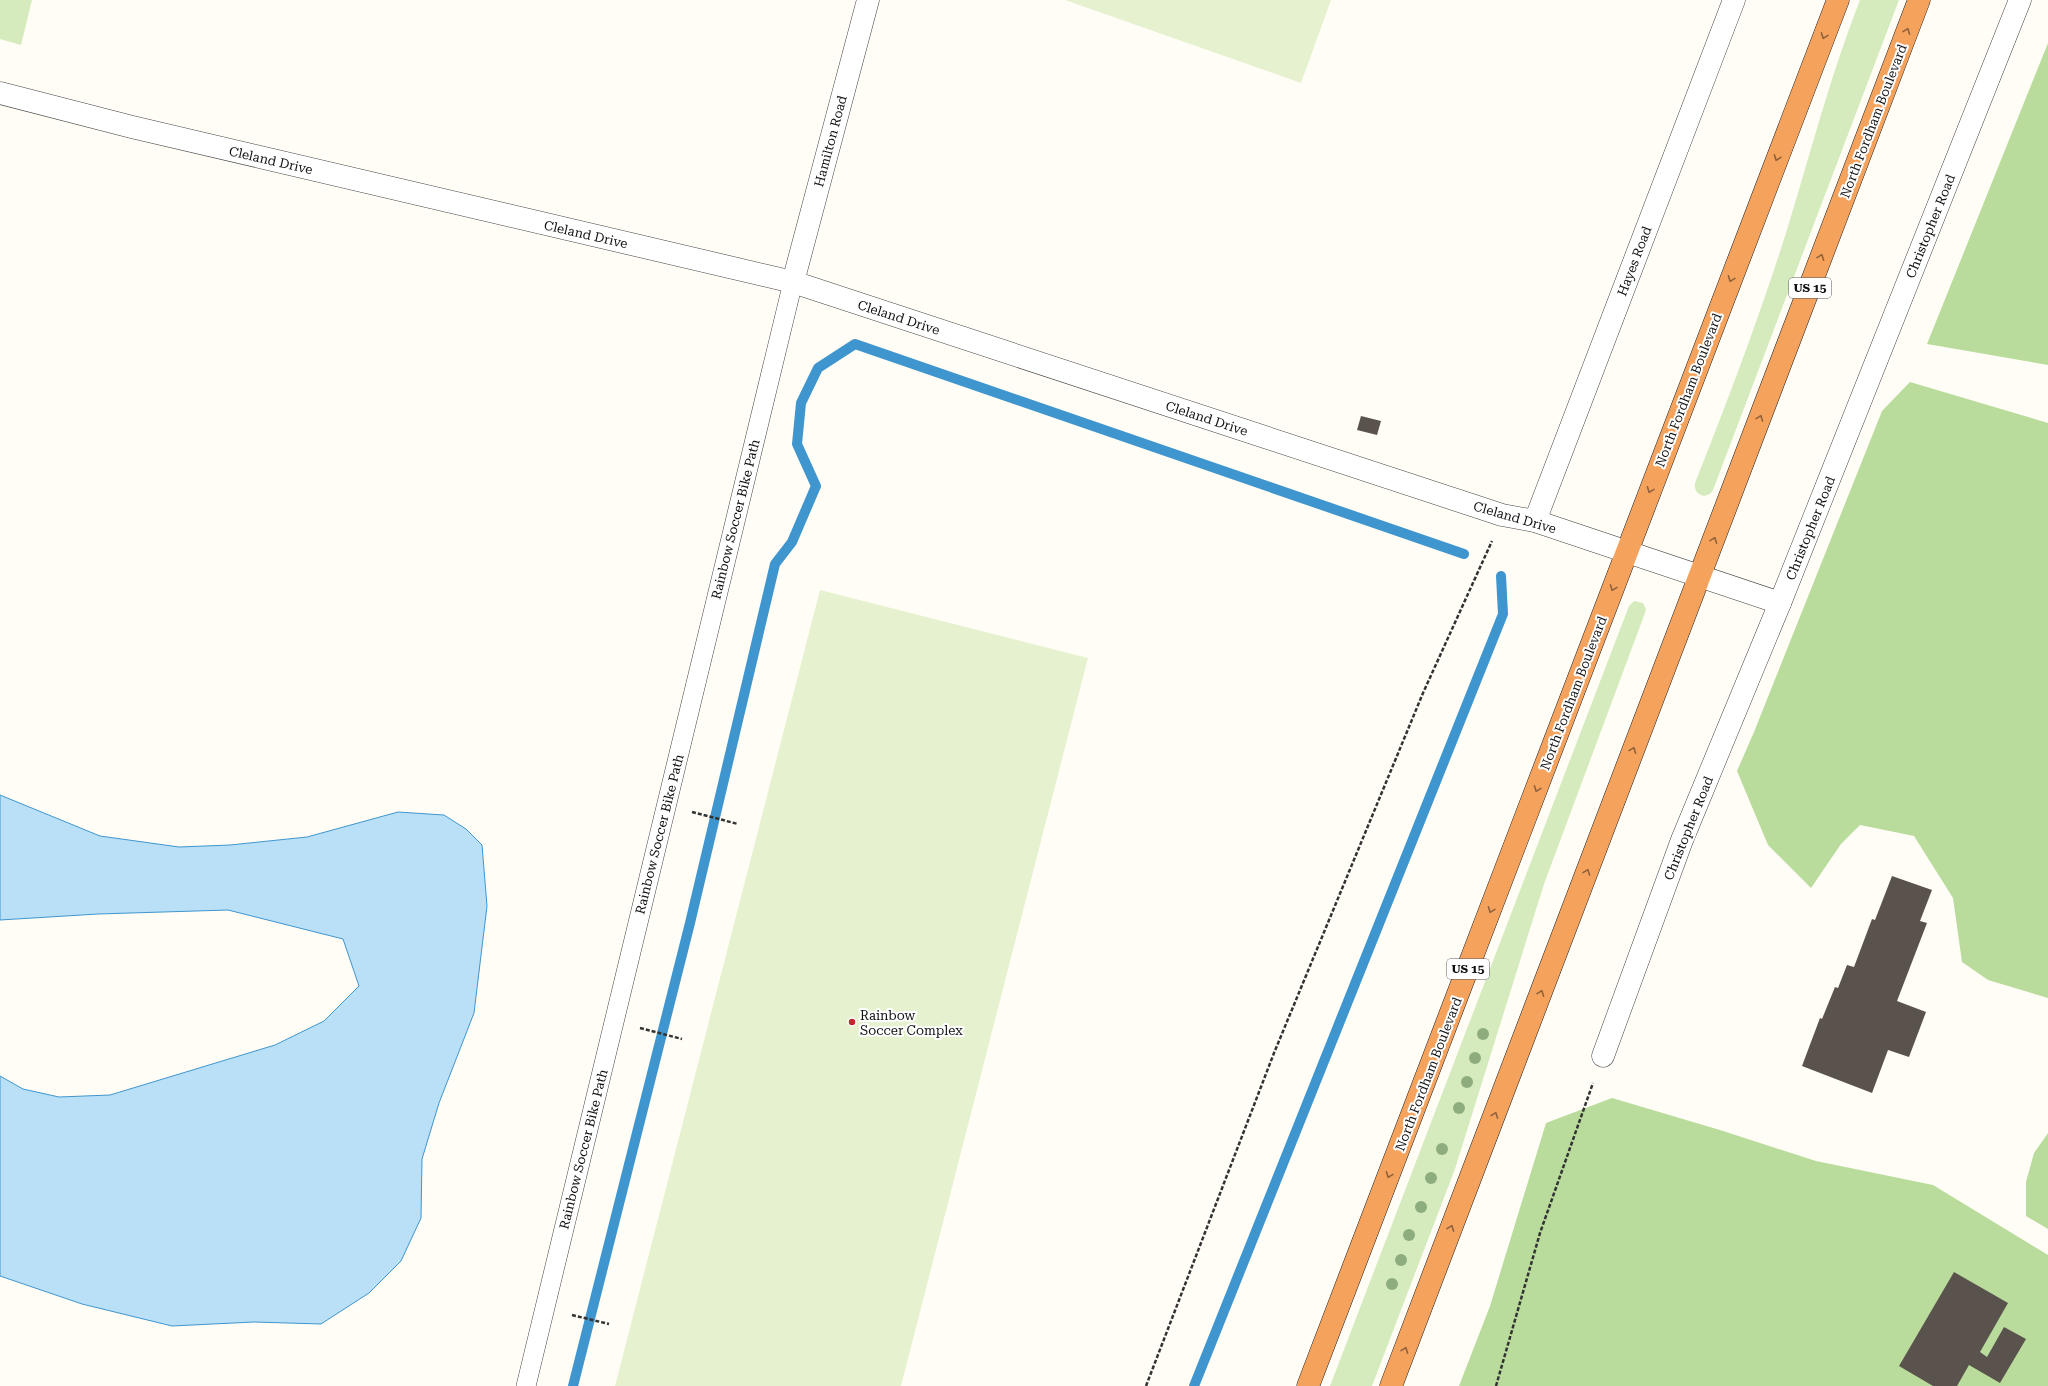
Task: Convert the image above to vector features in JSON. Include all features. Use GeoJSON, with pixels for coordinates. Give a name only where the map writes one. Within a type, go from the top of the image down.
{"type":"FeatureCollection","features":[{"type":"Feature","properties":{"kind":"highway","name":"North Fordham Boulevard"},"geometry":{"type":"LineString","coordinates":[[1308,1386],[1838,0]]}},
{"type":"Feature","properties":{"kind":"highway","name":"North Fordham Boulevard"},"geometry":{"type":"LineString","coordinates":[[1391,1386],[1919,0]]}},
{"type":"Feature","properties":{"kind":"street","name":"Hamilton Road"},"geometry":{"type":"LineString","coordinates":[[793,282],[868,0]]}},
{"type":"Feature","properties":{"kind":"street","name":"Hayes Road"},"geometry":{"type":"LineString","coordinates":[[1535,521],[1734,0]]}},
{"type":"Feature","properties":{"kind":"street","name":"Christopher Road"},"geometry":{"type":"LineString","coordinates":[[1602,1056],[1682,840],[1780,604],[2020,0]]}},
{"type":"Feature","properties":{"kind":"street","name":"Cleland Drive"},"geometry":{"type":"LineString","coordinates":[[0,93],[132,127],[793,282],[1502,515],[1535,521],[1780,604]]}},
{"type":"Feature","properties":{"kind":"lane","name":"Rainbow Soccer Bike Path"},"geometry":{"type":"LineString","coordinates":[[526,1386],[793,282]]}},
{"type":"Feature","properties":{"kind":"path"},"geometry":{"type":"LineString","coordinates":[[1146,1386],[1277,1046],[1423,693],[1468,598],[1502,515]]}},
{"type":"Feature","properties":{"kind":"path"},"geometry":{"type":"LineString","coordinates":[[704,816],[738,824]]}},
{"type":"Feature","properties":{"kind":"path"},"geometry":{"type":"LineString","coordinates":[[648,1030],[682,1039]]}},
{"type":"Feature","properties":{"kind":"path"},"geometry":{"type":"LineString","coordinates":[[1496,1386],[1540,1232],[1602,1056]]}},
{"type":"Feature","properties":{"kind":"path"},"geometry":{"type":"LineString","coordinates":[[572,1315],[609,1324]]}},
{"type":"Feature","properties":{"kind":"green space"},"geometry":{"type":"Polygon","coordinates":[[[0,0],[32,0],[21,45],[0,39],[0,0]]]}},
{"type":"Feature","properties":{"kind":"green space"},"geometry":{"type":"Polygon","coordinates":[[[1065,0],[1331,0],[1301,83],[1065,0]]]}},
{"type":"Feature","properties":{"kind":"green space"},"geometry":{"type":"Polygon","coordinates":[[[1860,0],[1899,0],[1713,490],[1710,494],[1704,496],[1696,491],[1695,483],[1765,296],[1786,233],[1839,58],[1860,0]]]}},
{"type":"Feature","properties":{"kind":"green space"},"geometry":{"type":"Polygon","coordinates":[[[2048,43],[2048,365],[1927,344],[2048,43]]]}},
{"type":"Feature","properties":{"kind":"green space"},"geometry":{"type":"Polygon","coordinates":[[[1910,382],[2048,423],[2048,998],[1988,980],[1962,962],[1953,898],[1914,836],[1860,825],[1841,844],[1811,888],[1768,845],[1737,771],[1882,411],[1910,382]]]}},
{"type":"Feature","properties":{"kind":"green space","name":"Rainbow Soccer Complex"},"geometry":{"type":"Polygon","coordinates":[[[820,590],[1088,658],[901,1386],[615,1386],[820,590]]]}},
{"type":"Feature","properties":{"kind":"green space"},"geometry":{"type":"Polygon","coordinates":[[[1634,601],[1643,603],[1646,609],[1645,613],[1544,884],[1455,1169],[1372,1386],[1330,1386],[1629,606],[1634,601]]]}},
{"type":"Feature","properties":{"kind":"green space"},"geometry":{"type":"Polygon","coordinates":[[[1612,1098],[1720,1130],[1816,1161],[1933,1185],[2048,1255],[2048,1386],[1459,1386],[1490,1306],[1546,1123],[1612,1098]]]}},
{"type":"Feature","properties":{"kind":"green space"},"geometry":{"type":"Polygon","coordinates":[[[2048,1133],[2048,1229],[2026,1216],[2026,1182],[2034,1153],[2048,1133]]]}},
{"type":"Feature","properties":{"kind":"water"},"geometry":{"type":"Polygon","coordinates":[[[0,795],[100,836],[179,847],[230,845],[307,837],[398,812],[444,815],[466,829],[482,845],[487,906],[474,1013],[439,1103],[422,1159],[421,1218],[401,1261],[369,1293],[321,1324],[254,1322],[172,1326],[82,1304],[0,1276],[0,1076],[23,1089],[59,1097],[110,1095],[275,1045],[324,1021],[359,986],[343,939],[228,910],[98,914],[0,920],[0,795]]]}},
{"type":"Feature","properties":{"kind":"building"},"geometry":{"type":"Polygon","coordinates":[[[1361,416],[1381,421],[1377,435],[1357,430],[1361,416]]]}},
{"type":"Feature","properties":{"kind":"building"},"geometry":{"type":"Polygon","coordinates":[[[1892,876],[1932,890],[1920,921],[1927,923],[1897,1001],[1926,1012],[1909,1057],[1888,1050],[1872,1093],[1802,1066],[1820,1018],[1822,1019],[1835,987],[1838,988],[1847,965],[1854,967],[1872,919],[1875,920],[1892,876]]]}},
{"type":"Feature","properties":{"kind":"building"},"geometry":{"type":"Polygon","coordinates":[[[1954,1272],[2008,1303],[1980,1352],[1987,1357],[2004,1327],[2026,1339],[2000,1383],[1969,1365],[1957,1386],[1933,1386],[1899,1366],[1954,1272]]]}},
{"type":"Feature","properties":{"kind":"waterway"},"geometry":{"type":"LineString","coordinates":[[573,1386],[690,923],[775,564],[792,542],[816,486],[797,444],[801,403],[818,368],[855,344],[1464,554]]}},
{"type":"Feature","properties":{"kind":"waterway"},"geometry":{"type":"LineString","coordinates":[[1194,1386],[1503,614],[1501,576]]}},
{"type":"Feature","properties":{"kind":"place","name":"Rainbow Soccer Complex"},"geometry":{"type":"Point","coordinates":[852,1022]}}]}
